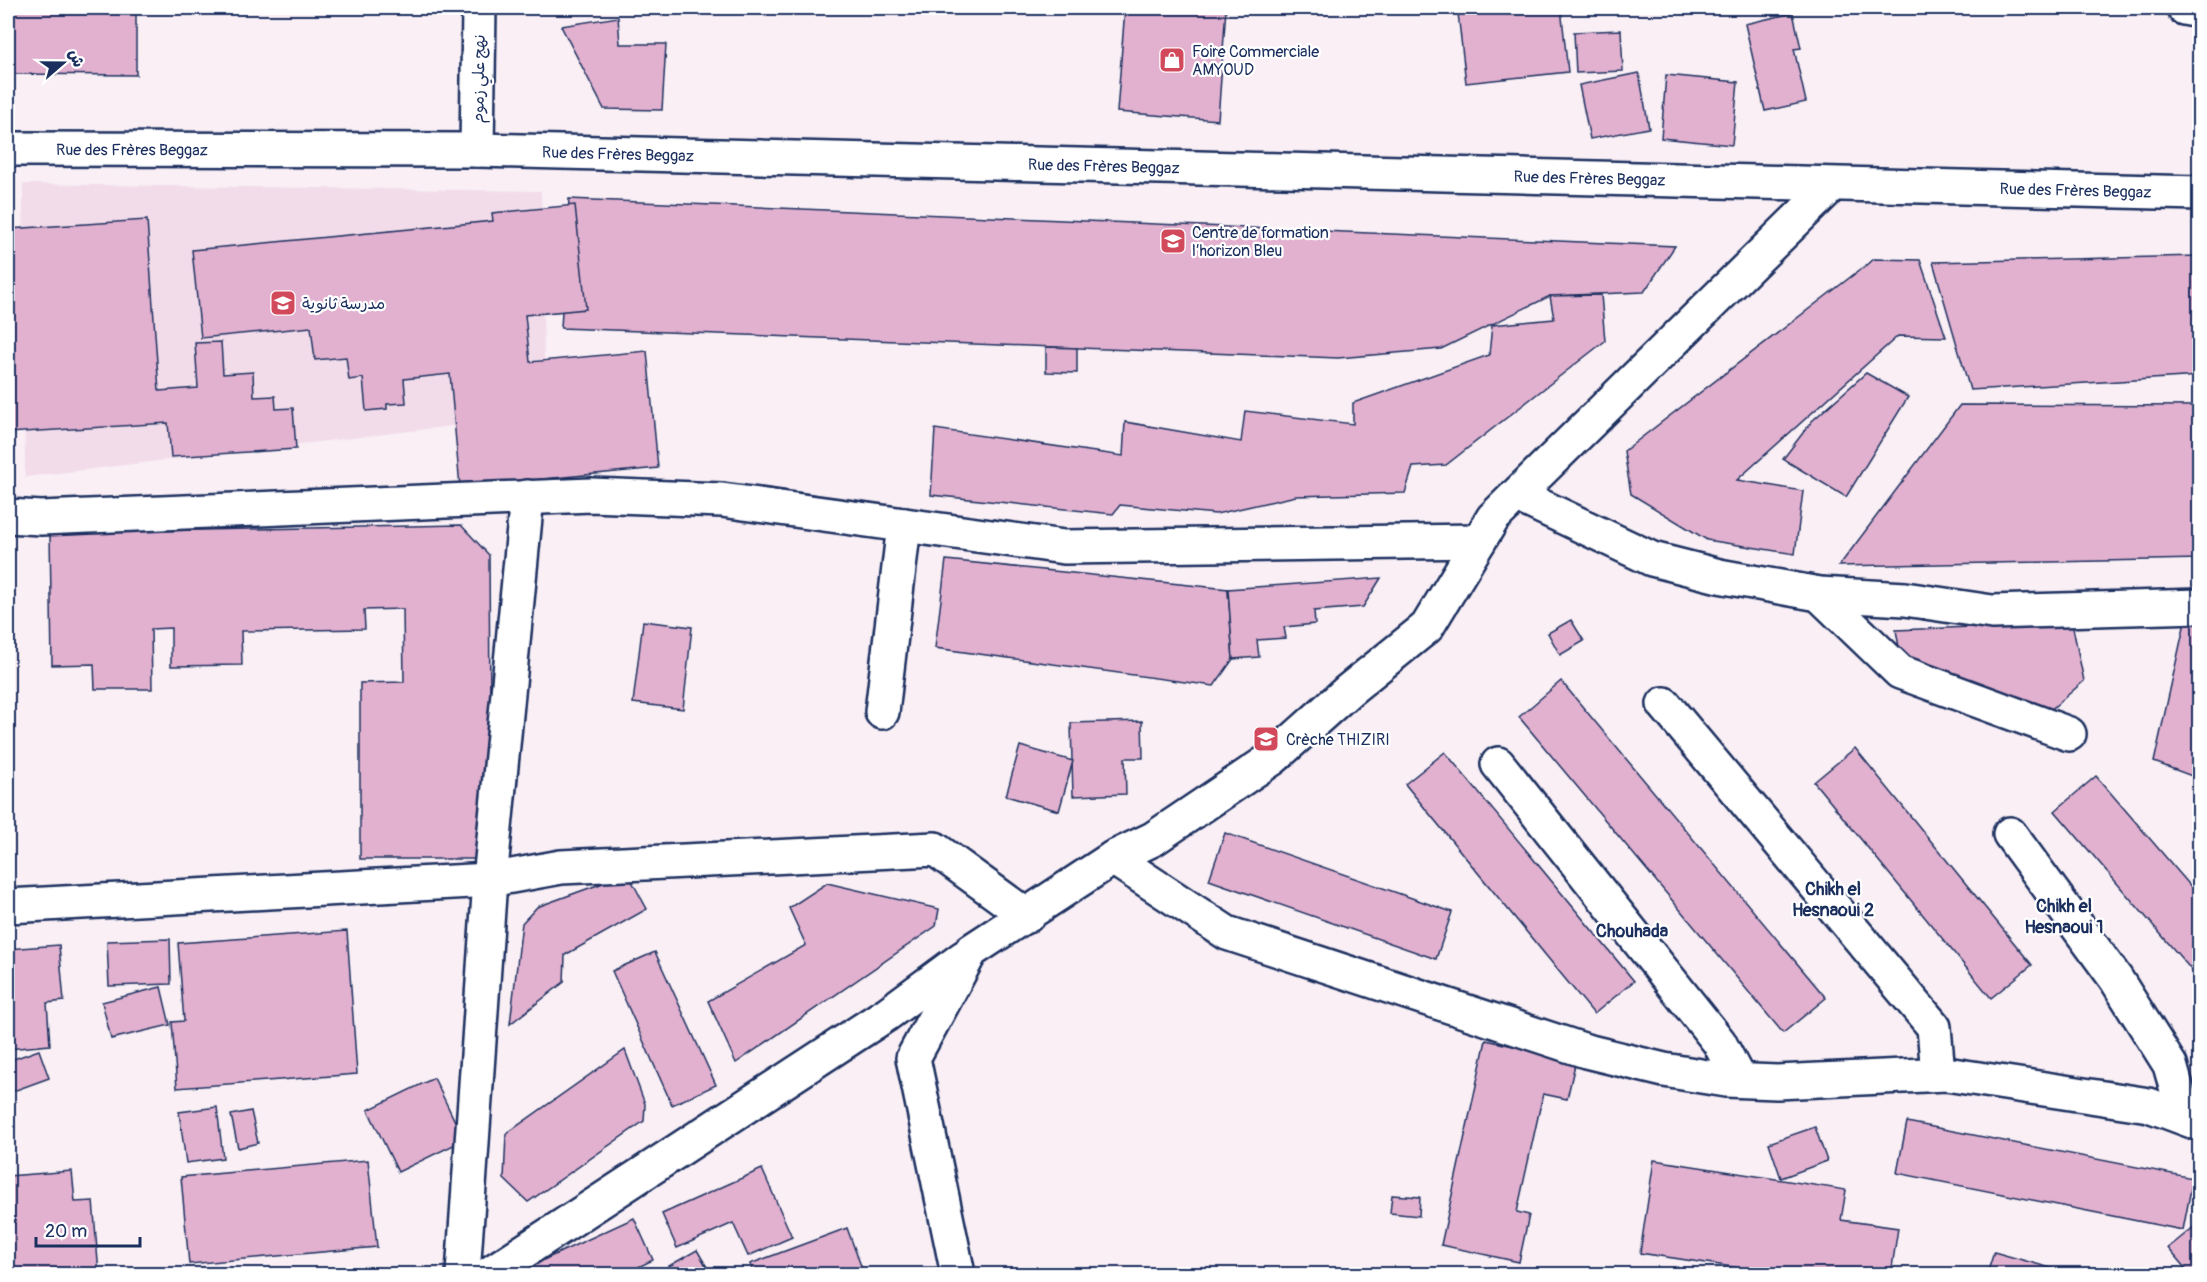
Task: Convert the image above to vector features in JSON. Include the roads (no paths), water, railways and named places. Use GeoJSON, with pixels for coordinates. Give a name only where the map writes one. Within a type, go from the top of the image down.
{"type":"FeatureCollection","features":[{"type":"Feature","properties":{"kind":"street","name":"نهج علي زموم"},"geometry":{"type":"LineString","coordinates":[[477,150],[479,8]]}},
{"type":"Feature","properties":{"kind":"street","name":"Rue des Frères Beggaz"},"geometry":{"type":"LineString","coordinates":[[8,149],[477,150],[2199,193]]}},
{"type":"Feature","properties":{"kind":"street"},"geometry":{"type":"LineString","coordinates":[[489,1275],[887,1014],[971,951],[1113,858],[1153,839],[1273,758],[1349,690],[1427,627],[1493,518],[1832,185]]}},
{"type":"Feature","properties":{"kind":"street"},"geometry":{"type":"LineString","coordinates":[[8,516],[41,518],[591,495],[722,500],[1064,548],[1479,541]]}},
{"type":"Feature","properties":{"kind":"street"},"geometry":{"type":"LineString","coordinates":[[1517,495],[1652,559],[1719,576],[1819,594],[1905,599],[1992,612],[2199,606]]}},
{"type":"Feature","properties":{"kind":"street"},"geometry":{"type":"LineString","coordinates":[[463,1275],[490,880],[527,497]]}},
{"type":"Feature","properties":{"kind":"street"},"geometry":{"type":"LineString","coordinates":[[882,712],[904,525]]}},
{"type":"Feature","properties":{"kind":"street"},"geometry":{"type":"LineString","coordinates":[[1819,594],[1900,672],[2069,734]]}},
{"type":"Feature","properties":{"kind":"street"},"geometry":{"type":"LineString","coordinates":[[1664,704],[1934,1027],[1938,1074]]}},
{"type":"Feature","properties":{"kind":"street"},"geometry":{"type":"LineString","coordinates":[[1498,764],[1719,1042],[1739,1080]]}},
{"type":"Feature","properties":{"kind":"street"},"geometry":{"type":"LineString","coordinates":[[2010,834],[2116,979],[2170,1065],[2192,1121]]}},
{"type":"Feature","properties":{"kind":"street"},"geometry":{"type":"LineString","coordinates":[[8,906],[490,880],[561,867],[935,849],[1027,916]]}},
{"type":"Feature","properties":{"kind":"street"},"geometry":{"type":"LineString","coordinates":[[1113,858],[1227,933],[1586,1051],[1664,1070],[1739,1080],[1777,1082],[1938,1074],[2149,1105],[2192,1121]]}},
{"type":"Feature","properties":{"kind":"street"},"geometry":{"type":"LineString","coordinates":[[958,1275],[913,1058],[971,951]]}},
{"type":"Feature","properties":{"kind":"place","name":"Foire Commerciale AMYOUD"},"geometry":{"type":"Point","coordinates":[1172,60]}},
{"type":"Feature","properties":{"kind":"place","name":"Centre de formation l’horizon Bleu"},"geometry":{"type":"Point","coordinates":[1173,241]}},
{"type":"Feature","properties":{"kind":"place","name":"مدرسة ثانوية"},"geometry":{"type":"Point","coordinates":[283,303]}},
{"type":"Feature","properties":{"kind":"place","name":"Crèche THIZIRI"},"geometry":{"type":"Point","coordinates":[1266,739]}},
{"type":"Feature","properties":{"kind":"district","name":"Chikh el Hesnaoui 2"},"geometry":{"type":"Point","coordinates":[1833,899]}},
{"type":"Feature","properties":{"kind":"district","name":"Chikh el Hesnaoui 1"},"geometry":{"type":"Point","coordinates":[2064,916]}},
{"type":"Feature","properties":{"kind":"district","name":"Chouhada"},"geometry":{"type":"Point","coordinates":[1632,931]}}]}
